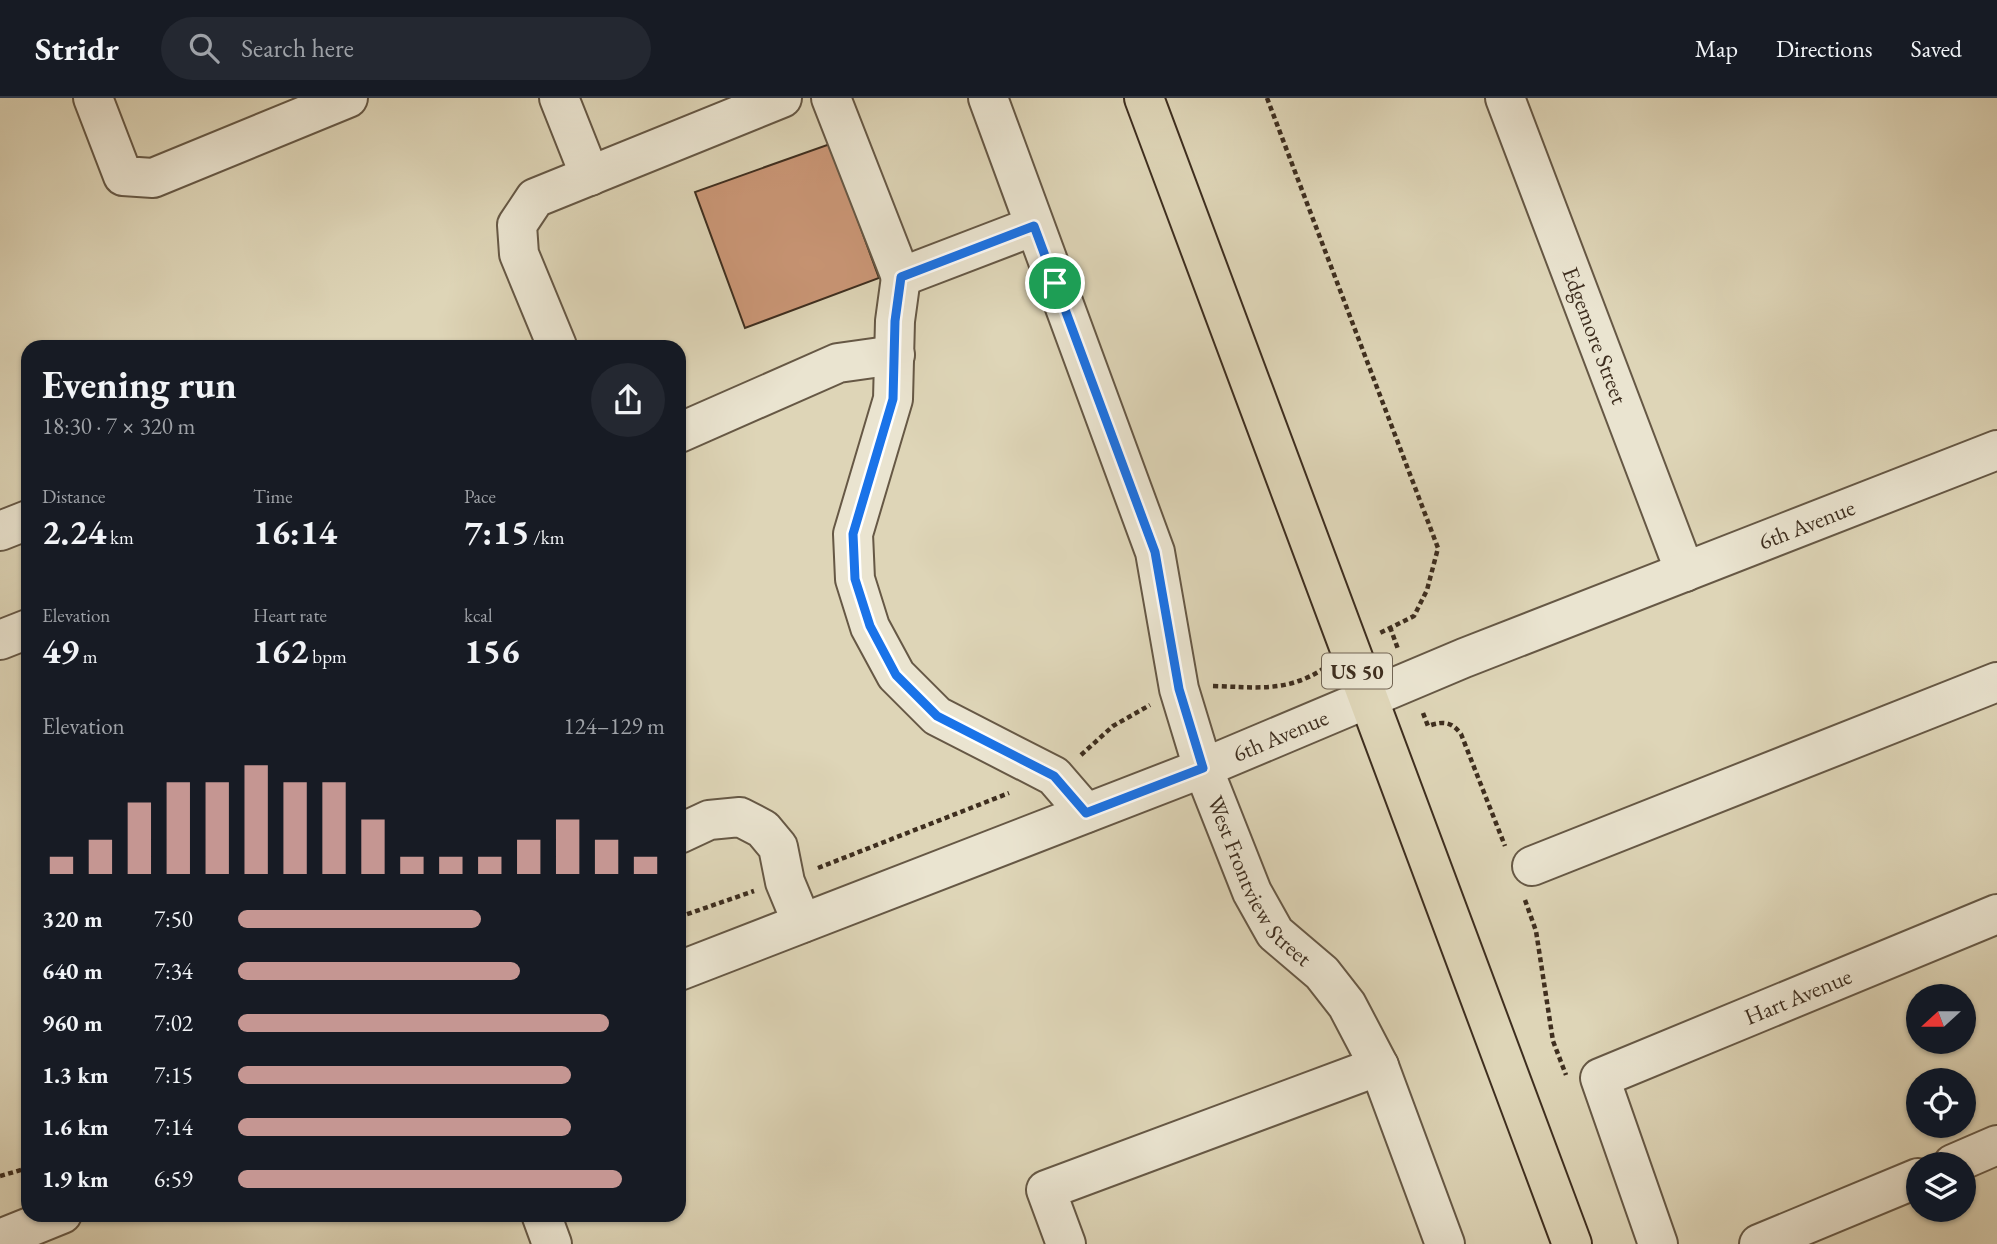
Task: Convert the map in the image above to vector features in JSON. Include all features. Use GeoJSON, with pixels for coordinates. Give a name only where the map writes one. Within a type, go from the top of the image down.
{"type":"FeatureCollection","features":[{"type":"Feature","properties":{"kind":"highway","name":"US 50"},"geometry":{"type":"LineString","coordinates":[[1144,98],[1572,1244]]}},
{"type":"Feature","properties":{"kind":"street"},"geometry":{"type":"LineString","coordinates":[[93,98],[123,176],[153,178],[348,98]]}},
{"type":"Feature","properties":{"kind":"street"},"geometry":{"type":"LineString","coordinates":[[559,98],[590,176]]}},
{"type":"Feature","properties":{"kind":"street"},"geometry":{"type":"LineString","coordinates":[[555,340],[519,254],[517,225],[534,198],[782,98]]}},
{"type":"Feature","properties":{"kind":"street"},"geometry":{"type":"LineString","coordinates":[[831,98],[901,277],[895,321],[893,399],[853,534],[855,579],[870,626],[896,675],[937,716],[1054,776],[1086,813]]}},
{"type":"Feature","properties":{"kind":"street","name":"West Frontview Street"},"geometry":{"type":"LineString","coordinates":[[988,98],[1155,552],[1179,689],[1203,768],[1252,892],[1275,933],[1322,972],[1347,1004],[1379,1066],[1445,1244]]}},
{"type":"Feature","properties":{"kind":"street","name":"Edgemore Street"},"geometry":{"type":"LineString","coordinates":[[1518,102],[1685,572]]}},
{"type":"Feature","properties":{"kind":"street"},"geometry":{"type":"LineString","coordinates":[[901,277],[1034,226]]}},
{"type":"Feature","properties":{"kind":"street"},"geometry":{"type":"LineString","coordinates":[[686,430],[838,363],[895,355]]}},
{"type":"Feature","properties":{"kind":"street","name":"6th Avenue"},"geometry":{"type":"LineString","coordinates":[[686,968],[1203,768],[1410,680],[1997,450]]}},
{"type":"Feature","properties":{"kind":"street"},"geometry":{"type":"LineString","coordinates":[[0,531],[21,523]]}},
{"type":"Feature","properties":{"kind":"street"},"geometry":{"type":"LineString","coordinates":[[0,640],[21,632]]}},
{"type":"Feature","properties":{"kind":"street"},"geometry":{"type":"LineString","coordinates":[[1522,873],[1997,682]]}},
{"type":"Feature","properties":{"kind":"street"},"geometry":{"type":"LineString","coordinates":[[686,831],[709,820],[740,817],[763,829],[778,847],[785,882],[802,923]]}},
{"type":"Feature","properties":{"kind":"street","name":"Hart Avenue"},"geometry":{"type":"LineString","coordinates":[[1583,1079],[1997,914]]}},
{"type":"Feature","properties":{"kind":"street"},"geometry":{"type":"LineString","coordinates":[[1066,1244],[1046,1189],[1379,1066]]}},
{"type":"Feature","properties":{"kind":"street"},"geometry":{"type":"LineString","coordinates":[[1583,1079],[1658,1244]]}},
{"type":"Feature","properties":{"kind":"street"},"geometry":{"type":"LineString","coordinates":[[1976,1154],[1997,1145]]}},
{"type":"Feature","properties":{"kind":"street"},"geometry":{"type":"LineString","coordinates":[[1759,1244],[1906,1183]]}},
{"type":"Feature","properties":{"kind":"street"},"geometry":{"type":"LineString","coordinates":[[0,1239],[42,1222]]}},
{"type":"Feature","properties":{"kind":"street"},"geometry":{"type":"LineString","coordinates":[[544,1222],[552,1244]]}},
{"type":"Feature","properties":{"kind":"path"},"geometry":{"type":"LineString","coordinates":[[1266,98],[1438,548],[1427,590],[1414,616],[1390,627],[1428,726],[1447,722],[1461,734],[1522,873],[1536,931],[1553,1041],[1583,1079]]}},
{"type":"Feature","properties":{"kind":"path"},"geometry":{"type":"LineString","coordinates":[[686,915],[785,882],[1010,793]]}},
{"type":"Feature","properties":{"kind":"path"},"geometry":{"type":"LineString","coordinates":[[0,1177],[21,1170]]}},
{"type":"Feature","properties":{"kind":"building"},"geometry":{"type":"Polygon","coordinates":[[[830,144],[879,278],[745,328],[695,192],[830,144]]]}},
{"type":"Feature","properties":{"kind":"route"},"geometry":{"type":"LineString","coordinates":[[1034,226],[1055,283],[1155,552],[1179,689],[1203,768],[1086,813],[1054,776],[937,716],[896,675],[870,626],[855,579],[853,534],[893,399],[895,321],[901,277],[1034,226]]}}]}
